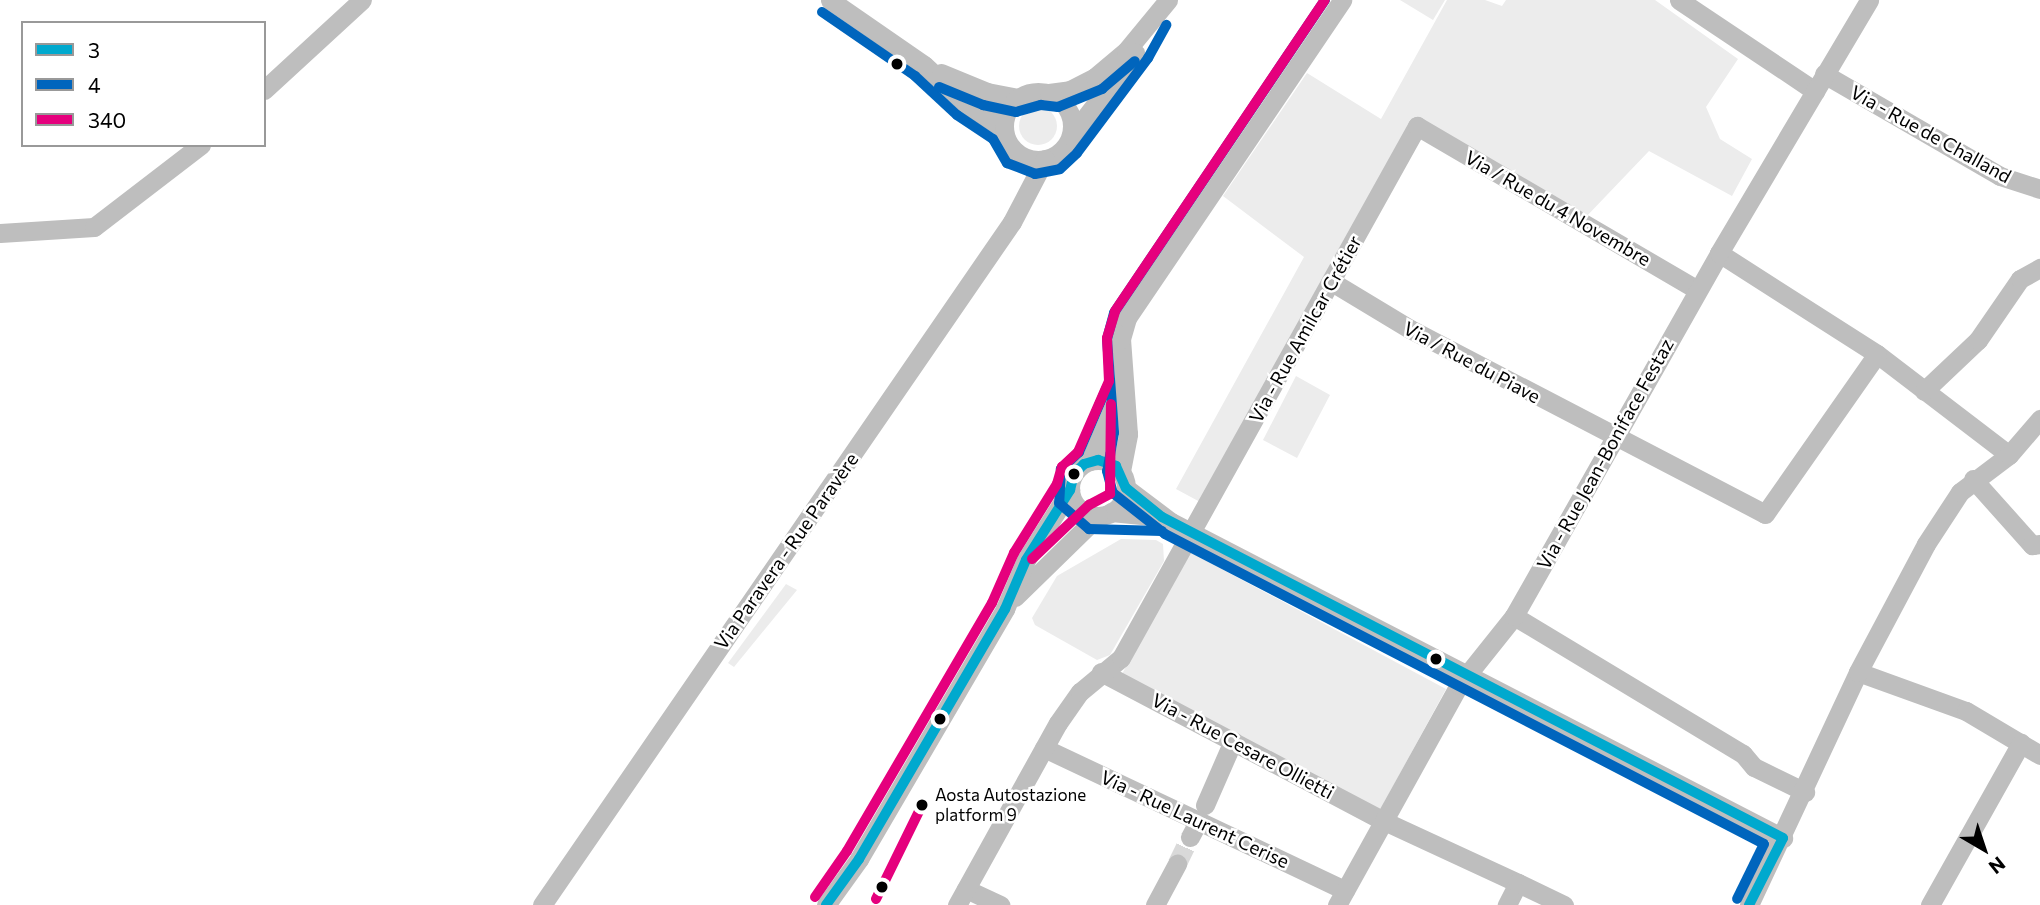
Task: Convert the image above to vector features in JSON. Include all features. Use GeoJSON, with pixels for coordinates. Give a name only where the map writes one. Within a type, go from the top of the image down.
{"type":"FeatureCollection","features":[{"type":"Feature","properties":{"kind":"street"},"geometry":{"type":"LineString","coordinates":[[266,88],[362,0]]}},
{"type":"Feature","properties":{"kind":"street"},"geometry":{"type":"LineString","coordinates":[[830,0],[924,65],[966,104],[1004,129],[1016,152],[1024,194]]}},
{"type":"Feature","properties":{"kind":"street"},"geometry":{"type":"LineString","coordinates":[[924,65],[988,92],[1019,98],[1070,90],[1095,77],[1154,18],[1168,0]]}},
{"type":"Feature","properties":{"kind":"street"},"geometry":{"type":"LineString","coordinates":[[1005,609],[1105,514],[1122,502],[1128,433],[1121,339],[1127,318],[1342,0]]}},
{"type":"Feature","properties":{"kind":"street","name":"Via - Rue de Challand"},"geometry":{"type":"LineString","coordinates":[[1679,0],[1994,183],[2040,189]]}},
{"type":"Feature","properties":{"kind":"street","name":"Via - Rue Jean-Boniface Festaz"},"geometry":{"type":"LineString","coordinates":[[1344,900],[1384,821],[1465,676],[1514,616],[1719,253],[1869,0]]}},
{"type":"Feature","properties":{"kind":"street"},"geometry":{"type":"LineString","coordinates":[[1016,152],[1045,159],[1061,151],[1137,50],[1154,18]]}},
{"type":"Feature","properties":{"kind":"street"},"geometry":{"type":"LineString","coordinates":[[1049,93],[1069,110],[1071,136]]}},
{"type":"Feature","properties":{"kind":"street"},"geometry":{"type":"LineString","coordinates":[[1004,129],[1005,117],[1019,98]]}},
{"type":"Feature","properties":{"kind":"street","name":"Via - Rue Amilcar Crétier"},"geometry":{"type":"LineString","coordinates":[[961,897],[1044,748],[1080,692],[1101,671],[1121,658],[1418,126]]}},
{"type":"Feature","properties":{"kind":"street","name":"Via / Rue du 4 Novembre"},"geometry":{"type":"LineString","coordinates":[[1418,126],[1698,290]]}},
{"type":"Feature","properties":{"kind":"street"},"geometry":{"type":"LineString","coordinates":[[0,233],[94,227],[198,147]]}},
{"type":"Feature","properties":{"kind":"street","name":"Via Paravera - Rue Paravère"},"geometry":{"type":"LineString","coordinates":[[542,905],[1005,233],[1045,159]]}},
{"type":"Feature","properties":{"kind":"street"},"geometry":{"type":"LineString","coordinates":[[1719,253],[1812,317],[1877,354],[2009,456]]}},
{"type":"Feature","properties":{"kind":"street"},"geometry":{"type":"LineString","coordinates":[[1924,391],[1978,340],[2020,279],[2040,268]]}},
{"type":"Feature","properties":{"kind":"street","name":"Via / Rue du Piave"},"geometry":{"type":"LineString","coordinates":[[1332,282],[1410,329],[1765,514],[1877,354]]}},
{"type":"Feature","properties":{"kind":"street"},"geometry":{"type":"LineString","coordinates":[[826,905],[859,859],[1005,609],[1026,560],[1070,490],[1074,474],[1090,461],[1123,384]]}},
{"type":"Feature","properties":{"kind":"street"},"geometry":{"type":"LineString","coordinates":[[1749,905],[1805,792],[1858,672],[1926,544],[1951,503],[1973,479],[2009,456],[2040,419]]}},
{"type":"Feature","properties":{"kind":"street"},"geometry":{"type":"LineString","coordinates":[[1090,461],[1106,461],[1162,517],[1465,676],[1783,838]]}},
{"type":"Feature","properties":{"kind":"street"},"geometry":{"type":"LineString","coordinates":[[1973,479],[2032,545],[2040,544]]}},
{"type":"Feature","properties":{"kind":"street"},"geometry":{"type":"LineString","coordinates":[[1070,490],[1081,510],[1162,517]]}},
{"type":"Feature","properties":{"kind":"street"},"geometry":{"type":"LineString","coordinates":[[1514,616],[1743,754],[1754,767],[1805,792]]}},
{"type":"Feature","properties":{"kind":"street","name":"Via - Rue Cesare Ollietti"},"geometry":{"type":"LineString","coordinates":[[1101,671],[1384,821],[1564,905]]}},
{"type":"Feature","properties":{"kind":"street"},"geometry":{"type":"LineString","coordinates":[[1858,672],[1966,711],[2040,755]]}},
{"type":"Feature","properties":{"kind":"street"},"geometry":{"type":"LineString","coordinates":[[1198,821],[1233,741]]}},
{"type":"Feature","properties":{"kind":"street"},"geometry":{"type":"LineString","coordinates":[[1930,905],[2021,743]]}},
{"type":"Feature","properties":{"kind":"street","name":"Via - Rue Laurent Cerise"},"geometry":{"type":"LineString","coordinates":[[1044,748],[1198,821],[1344,900]]}},
{"type":"Feature","properties":{"kind":"street"},"geometry":{"type":"LineString","coordinates":[[1155,905],[1175,868]]}},
{"type":"Feature","properties":{"kind":"street"},"geometry":{"type":"LineString","coordinates":[[1507,905],[1518,883]]}},
{"type":"Feature","properties":{"kind":"street"},"geometry":{"type":"LineString","coordinates":[[961,897],[1000,905]]}},
{"type":"Feature","properties":{"kind":"shaded area"},"geometry":{"type":"Polygon","coordinates":[[[1400,0],[1445,0],[1433,20],[1400,0]]]}},
{"type":"Feature","properties":{"kind":"shaded area"},"geometry":{"type":"Polygon","coordinates":[[[1447,0],[1485,0],[1502,6],[1506,0],[1655,0],[1738,59],[1706,107],[1720,139],[1752,159],[1732,196],[1649,151],[1584,219],[1416,119],[1202,503],[1176,489],[1304,257],[1223,196],[1307,73],[1381,119],[1447,0]]]}},
{"type":"Feature","properties":{"kind":"shaded area"},"geometry":{"type":"Polygon","coordinates":[[[1038,107],[1051,113],[1057,126],[1051,139],[1038,145],[1025,139],[1019,126],[1025,113],[1038,107]]]}},
{"type":"Feature","properties":{"kind":"shaded area"},"geometry":{"type":"Polygon","coordinates":[[[1296,376],[1330,395],[1297,458],[1263,440],[1296,376]]]}},
{"type":"Feature","properties":{"kind":"shaded area"},"geometry":{"type":"Polygon","coordinates":[[[1121,539],[1156,540],[1163,544],[1164,561],[1110,655],[1097,660],[1035,625],[1032,618],[1057,576],[1121,539]]]}},
{"type":"Feature","properties":{"kind":"shaded area"},"geometry":{"type":"Polygon","coordinates":[[[1188,551],[1446,689],[1379,812],[1122,674],[1188,551]]]}},
{"type":"Feature","properties":{"kind":"shaded area"},"geometry":{"type":"Polygon","coordinates":[[[786,584],[797,590],[734,667],[728,663],[786,584]]]}},
{"type":"Feature","properties":{"kind":"tunnel"},"geometry":{"type":"LineString","coordinates":[[1177,864],[1190,837]]}},
{"type":"Feature","properties":{"kind":"transit line","name":"4"},"geometry":{"type":"LineString","coordinates":[[1325,0],[1114,313],[1107,339],[1114,433],[1107,471],[1113,493],[1165,534],[1764,844],[1737,899]]}},
{"type":"Feature","properties":{"kind":"transit line","name":"340"},"geometry":{"type":"LineString","coordinates":[[815,897],[847,851],[992,603],[1014,553],[1057,484],[1062,467],[1078,452],[1109,381],[1107,338],[1115,311],[1325,0]]}},
{"type":"Feature","properties":{"kind":"transit line","name":"4"},"geometry":{"type":"LineString","coordinates":[[822,12],[915,76],[957,115],[993,139],[1007,163],[1035,174],[1060,169],[1077,153],[1148,58],[1166,25]]}},
{"type":"Feature","properties":{"kind":"transit line","name":"4"},"geometry":{"type":"LineString","coordinates":[[939,87],[983,105],[1016,112],[1041,105],[1058,107],[1102,89],[1135,61]]}},
{"type":"Feature","properties":{"kind":"transit line","name":"4"},"geometry":{"type":"LineString","coordinates":[[1106,389],[1079,452],[1061,469],[1059,503],[1089,529],[1162,531]]}},
{"type":"Feature","properties":{"kind":"transit line","name":"340"},"geometry":{"type":"LineString","coordinates":[[1032,559],[1089,505],[1110,494],[1111,404]]}},
{"type":"Feature","properties":{"kind":"transit line","name":"3"},"geometry":{"type":"LineString","coordinates":[[826,905],[859,859],[1005,609],[1026,560],[1070,490],[1074,474],[1084,464],[1098,460],[1116,466],[1126,488],[1162,517],[1783,838]]}},
{"type":"Feature","properties":{"kind":"transit line","name":"340"},"geometry":{"type":"LineString","coordinates":[[876,899],[922,805]]}},
{"type":"Feature","properties":{"kind":"transit line","name":"3"},"geometry":{"type":"LineString","coordinates":[[1749,905],[1783,838]]}},
{"type":"Feature","properties":{"kind":"place","name":"Aosta Autostazione platform 9"},"geometry":{"type":"Point","coordinates":[922,805]}}]}
